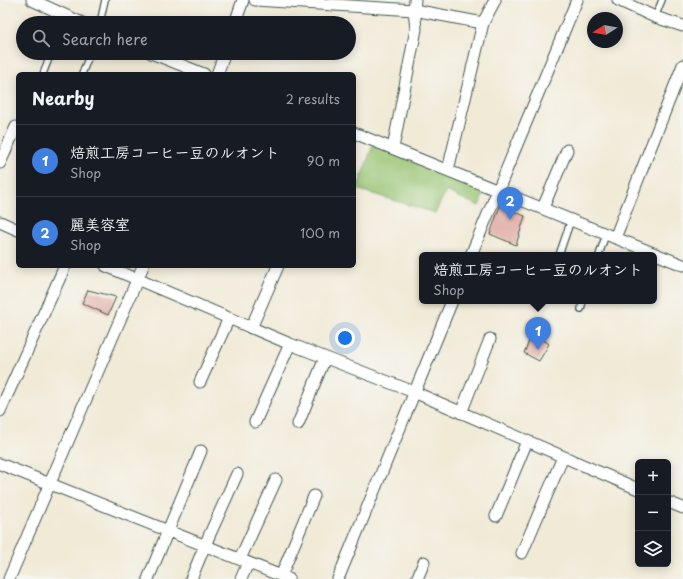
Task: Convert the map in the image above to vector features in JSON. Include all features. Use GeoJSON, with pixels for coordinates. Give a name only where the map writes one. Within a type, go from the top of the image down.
{"type":"FeatureCollection","features":[{"type":"Feature","properties":{"kind":"street"},"geometry":{"type":"LineString","coordinates":[[32,0],[58,16]]}},
{"type":"Feature","properties":{"kind":"street"},"geometry":{"type":"LineString","coordinates":[[237,16],[243,0]]}},
{"type":"Feature","properties":{"kind":"street"},"geometry":{"type":"LineString","coordinates":[[255,0],[414,5],[482,23]]}},
{"type":"Feature","properties":{"kind":"street"},"geometry":{"type":"LineString","coordinates":[[448,170],[482,23],[495,0]]}},
{"type":"Feature","properties":{"kind":"street"},"geometry":{"type":"LineString","coordinates":[[472,252],[577,0]]}},
{"type":"Feature","properties":{"kind":"street"},"geometry":{"type":"LineString","coordinates":[[618,0],[656,17],[683,26]]}},
{"type":"Feature","properties":{"kind":"street"},"geometry":{"type":"LineString","coordinates":[[393,148],[416,29],[414,5]]}},
{"type":"Feature","properties":{"kind":"street"},"geometry":{"type":"LineString","coordinates":[[169,60],[199,72]]}},
{"type":"Feature","properties":{"kind":"street"},"geometry":{"type":"LineString","coordinates":[[218,72],[222,60]]}},
{"type":"Feature","properties":{"kind":"street"},"geometry":{"type":"LineString","coordinates":[[610,236],[683,65]]}},
{"type":"Feature","properties":{"kind":"street"},"geometry":{"type":"LineString","coordinates":[[0,163],[16,127]]}},
{"type":"Feature","properties":{"kind":"street"},"geometry":{"type":"LineString","coordinates":[[356,134],[650,252]]}},
{"type":"Feature","properties":{"kind":"street"},"geometry":{"type":"LineString","coordinates":[[543,208],[567,150]]}},
{"type":"Feature","properties":{"kind":"street"},"geometry":{"type":"LineString","coordinates":[[0,222],[16,229]]}},
{"type":"Feature","properties":{"kind":"street"},"geometry":{"type":"LineString","coordinates":[[657,255],[683,265]]}},
{"type":"Feature","properties":{"kind":"street"},"geometry":{"type":"LineString","coordinates":[[0,411],[64,268]]}},
{"type":"Feature","properties":{"kind":"street"},"geometry":{"type":"LineString","coordinates":[[111,268],[290,344],[414,392],[635,488]]}},
{"type":"Feature","properties":{"kind":"street"},"geometry":{"type":"LineString","coordinates":[[9,579],[142,268]]}},
{"type":"Feature","properties":{"kind":"street"},"geometry":{"type":"LineString","coordinates":[[251,328],[277,268]]}},
{"type":"Feature","properties":{"kind":"street"},"geometry":{"type":"LineString","coordinates":[[338,579],[451,304]]}},
{"type":"Feature","properties":{"kind":"street"},"geometry":{"type":"LineString","coordinates":[[200,382],[229,318]]}},
{"type":"Feature","properties":{"kind":"street"},"geometry":{"type":"LineString","coordinates":[[460,413],[490,339]]}},
{"type":"Feature","properties":{"kind":"street"},"geometry":{"type":"LineString","coordinates":[[256,422],[290,344]]}},
{"type":"Feature","properties":{"kind":"street"},"geometry":{"type":"LineString","coordinates":[[298,424],[325,358]]}},
{"type":"Feature","properties":{"kind":"street"},"geometry":{"type":"LineString","coordinates":[[496,516],[527,442]]}},
{"type":"Feature","properties":{"kind":"street"},"geometry":{"type":"LineString","coordinates":[[148,579],[201,451]]}},
{"type":"Feature","properties":{"kind":"street"},"geometry":{"type":"LineString","coordinates":[[522,553],[563,457]]}},
{"type":"Feature","properties":{"kind":"street"},"geometry":{"type":"LineString","coordinates":[[0,464],[285,578],[314,496]]}},
{"type":"Feature","properties":{"kind":"street"},"geometry":{"type":"LineString","coordinates":[[191,579],[237,474]]}},
{"type":"Feature","properties":{"kind":"street"},"geometry":{"type":"LineString","coordinates":[[241,579],[244,561],[276,480]]}},
{"type":"Feature","properties":{"kind":"street"},"geometry":{"type":"LineString","coordinates":[[671,503],[683,508]]}},
{"type":"Feature","properties":{"kind":"street"},"geometry":{"type":"LineString","coordinates":[[417,579],[424,562]]}},
{"type":"Feature","properties":{"kind":"lane"},"geometry":{"type":"LineString","coordinates":[[102,16],[105,0]]}},
{"type":"Feature","properties":{"kind":"lane"},"geometry":{"type":"LineString","coordinates":[[656,17],[662,0]]}},
{"type":"Feature","properties":{"kind":"lane"},"geometry":{"type":"LineString","coordinates":[[44,72],[48,60]]}},
{"type":"Feature","properties":{"kind":"lane"},"geometry":{"type":"LineString","coordinates":[[83,72],[87,60]]}},
{"type":"Feature","properties":{"kind":"lane"},"geometry":{"type":"LineString","coordinates":[[560,252],[571,220]]}},
{"type":"Feature","properties":{"kind":"lane"},"geometry":{"type":"LineString","coordinates":[[600,252],[610,236]]}},
{"type":"Feature","properties":{"kind":"lane"},"geometry":{"type":"LineString","coordinates":[[581,309],[582,304]]}},
{"type":"Feature","properties":{"kind":"green space"},"geometry":{"type":"Polygon","coordinates":[[[373,145],[484,192],[479,206],[446,191],[435,213],[357,189],[373,145]]]}},
{"type":"Feature","properties":{"kind":"building"},"geometry":{"type":"Polygon","coordinates":[[[500,206],[525,216],[516,245],[490,234],[500,206]]]}},
{"type":"Feature","properties":{"kind":"building"},"geometry":{"type":"Polygon","coordinates":[[[88,290],[116,297],[108,315],[82,303],[88,290]]]}},
{"type":"Feature","properties":{"kind":"building"},"geometry":{"type":"Polygon","coordinates":[[[533,332],[549,344],[539,361],[524,353],[533,332]]]}},
{"type":"Feature","properties":{"kind":"place","name":"麗美容室"},"geometry":{"type":"Point","coordinates":[510,220]}},
{"type":"Feature","properties":{"kind":"place","name":"焙煎工房コーヒー豆のルオント"},"geometry":{"type":"Point","coordinates":[538,350]}}]}
